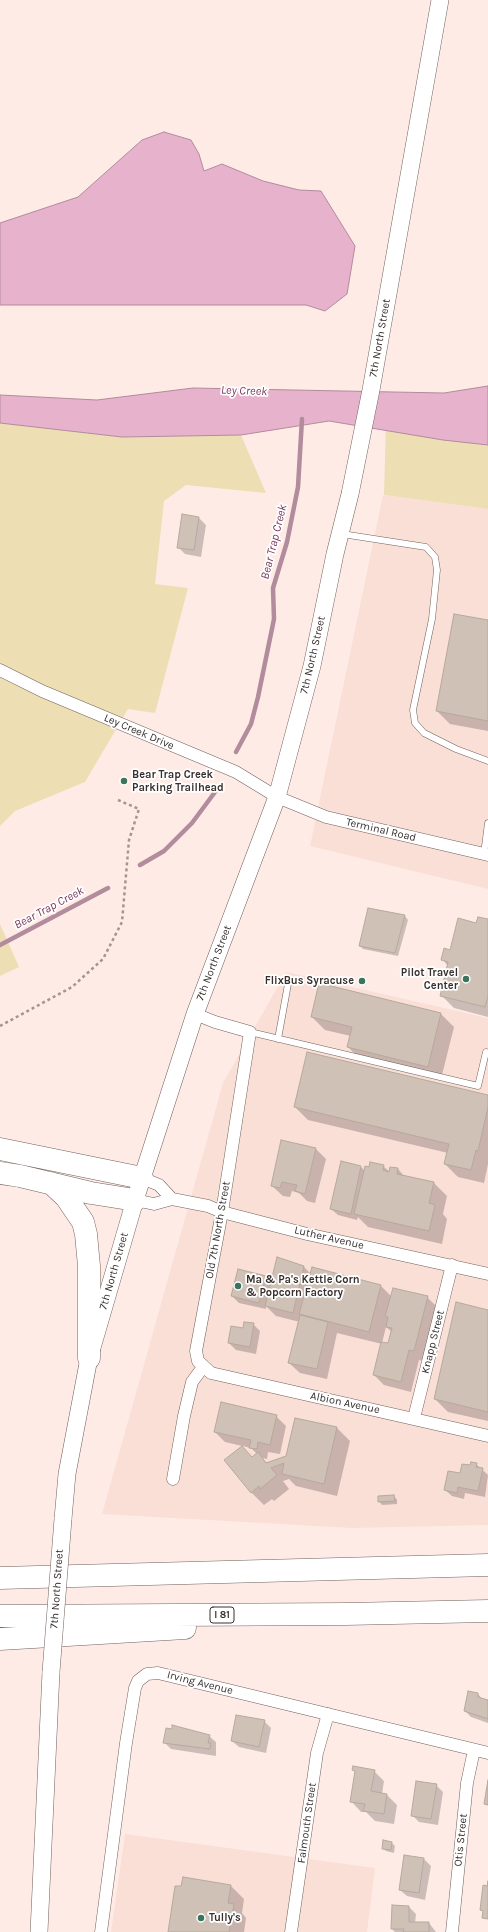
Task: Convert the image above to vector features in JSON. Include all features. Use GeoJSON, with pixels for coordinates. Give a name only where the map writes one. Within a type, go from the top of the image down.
{"type":"FeatureCollection","features":[{"type":"Feature","properties":{"kind":"highway"},"geometry":{"type":"LineString","coordinates":[[0,1149],[142,1178]]}},
{"type":"Feature","properties":{"kind":"highway"},"geometry":{"type":"LineString","coordinates":[[0,1173],[135,1200]]}},
{"type":"Feature","properties":{"kind":"highway"},"geometry":{"type":"LineString","coordinates":[[51,1183],[66,1197],[83,1222],[86,1234],[89,1266],[89,1358]]}},
{"type":"Feature","properties":{"kind":"highway"},"geometry":{"type":"LineString","coordinates":[[0,1563],[132,1576]]}},
{"type":"Feature","properties":{"kind":"highway"},"geometry":{"type":"LineString","coordinates":[[0,1578],[132,1576],[488,1566]]}},
{"type":"Feature","properties":{"kind":"highway","name":"I 81"},"geometry":{"type":"LineString","coordinates":[[0,1616],[488,1611]]}},
{"type":"Feature","properties":{"kind":"highway"},"geometry":{"type":"LineString","coordinates":[[0,1639],[444,1612]]}},
{"type":"Feature","properties":{"kind":"street","name":"7th North Street"},"geometry":{"type":"LineString","coordinates":[[39,1932],[51,1672],[63,1519],[67,1474],[89,1358],[135,1200],[195,1014],[277,796],[312,666],[350,494],[362,432],[440,0]]}},
{"type":"Feature","properties":{"kind":"street","name":"Ley Creek Drive"},"geometry":{"type":"LineString","coordinates":[[0,670],[42,691],[236,772],[277,796]]}},
{"type":"Feature","properties":{"kind":"street","name":"Terminal Road"},"geometry":{"type":"LineString","coordinates":[[277,796],[326,817],[486,855]]}},
{"type":"Feature","properties":{"kind":"street"},"geometry":{"type":"LineString","coordinates":[[195,1014],[215,1022],[250,1032]]}},
{"type":"Feature","properties":{"kind":"street","name":"Old 7th North Street"},"geometry":{"type":"LineString","coordinates":[[203,1367],[198,1361],[196,1351],[222,1212],[250,1032]]}},
{"type":"Feature","properties":{"kind":"street"},"geometry":{"type":"LineString","coordinates":[[142,1178],[159,1185],[172,1199]]}},
{"type":"Feature","properties":{"kind":"street","name":"Luther Avenue"},"geometry":{"type":"LineString","coordinates":[[135,1200],[154,1204],[172,1199],[208,1206],[222,1212],[307,1234],[488,1274]]}},
{"type":"Feature","properties":{"kind":"street","name":"Knapp Street"},"geometry":{"type":"LineString","coordinates":[[414,1418],[452,1265]]}},
{"type":"Feature","properties":{"kind":"street"},"geometry":{"type":"LineString","coordinates":[[173,1479],[184,1416],[192,1382],[203,1367]]}},
{"type":"Feature","properties":{"kind":"street","name":"Albion Avenue"},"geometry":{"type":"LineString","coordinates":[[203,1367],[211,1373],[488,1436]]}},
{"type":"Feature","properties":{"kind":"street","name":"Irving Avenue"},"geometry":{"type":"LineString","coordinates":[[101,1932],[126,1744],[138,1681],[147,1674],[158,1673],[488,1753]]}},
{"type":"Feature","properties":{"kind":"street","name":"Falmouth Street"},"geometry":{"type":"LineString","coordinates":[[291,1932],[317,1753],[328,1714]]}},
{"type":"Feature","properties":{"kind":"street","name":"Otis Street"},"geometry":{"type":"LineString","coordinates":[[452,1932],[467,1783],[474,1750]]}},
{"type":"Feature","properties":{"kind":"lane"},"geometry":{"type":"LineString","coordinates":[[340,534],[426,547],[435,557],[437,570],[432,619],[413,710],[416,722],[424,733],[456,749],[488,761]]}},
{"type":"Feature","properties":{"kind":"lane"},"geometry":{"type":"LineString","coordinates":[[486,855],[488,823]]}},
{"type":"Feature","properties":{"kind":"lane"},"geometry":{"type":"LineString","coordinates":[[278,1039],[288,984]]}},
{"type":"Feature","properties":{"kind":"lane"},"geometry":{"type":"LineString","coordinates":[[250,1032],[478,1086],[486,1052]]}},
{"type":"Feature","properties":{"kind":"path"},"geometry":{"type":"LineString","coordinates":[[0,1026],[72,987],[103,959],[122,922],[129,840],[139,809],[118,800]]}},
{"type":"Feature","properties":{"kind":"shaded area"},"geometry":{"type":"Polygon","coordinates":[[[386,419],[443,440],[488,445],[488,509],[384,495],[386,419]]]}},
{"type":"Feature","properties":{"kind":"shaded area"},"geometry":{"type":"Polygon","coordinates":[[[0,423],[122,437],[241,435],[266,493],[186,485],[164,501],[155,584],[188,588],[155,713],[128,709],[85,782],[15,811],[0,826],[0,423]]]}},
{"type":"Feature","properties":{"kind":"shaded area"},"geometry":{"type":"Polygon","coordinates":[[[383,495],[488,509],[488,889],[310,846],[383,495]]]}},
{"type":"Feature","properties":{"kind":"shaded area"},"geometry":{"type":"Polygon","coordinates":[[[0,924],[19,967],[0,976],[0,924]]]}},
{"type":"Feature","properties":{"kind":"shaded area"},"geometry":{"type":"Polygon","coordinates":[[[286,972],[488,1018],[488,1525],[352,1528],[102,1514],[223,1083],[286,972]]]}},
{"type":"Feature","properties":{"kind":"shaded area"},"geometry":{"type":"Polygon","coordinates":[[[125,1834],[375,1868],[367,1932],[111,1932],[125,1834]]]}},
{"type":"Feature","properties":{"kind":"water"},"geometry":{"type":"Polygon","coordinates":[[[164,132],[191,140],[199,154],[204,171],[222,164],[263,181],[299,190],[321,191],[355,246],[347,294],[325,311],[306,305],[0,305],[0,223],[78,197],[142,140],[164,132]]]}},
{"type":"Feature","properties":{"kind":"water","name":"Ley Creek"},"geometry":{"type":"Polygon","coordinates":[[[488,386],[488,445],[443,440],[329,421],[241,435],[122,437],[0,423],[0,395],[97,400],[193,388],[444,393],[488,386]]]}},
{"type":"Feature","properties":{"kind":"building"},"geometry":{"type":"Polygon","coordinates":[[[182,514],[199,517],[194,550],[177,548],[182,514]]]}},
{"type":"Feature","properties":{"kind":"building"},"geometry":{"type":"Polygon","coordinates":[[[454,614],[488,620],[488,721],[436,711],[454,614]]]}},
{"type":"Feature","properties":{"kind":"building"},"geometry":{"type":"Polygon","coordinates":[[[368,908],[405,915],[395,953],[359,946],[368,908]]]}},
{"type":"Feature","properties":{"kind":"building","name":"Pilot Travel Center"},"geometry":{"type":"Polygon","coordinates":[[[478,917],[488,919],[488,996],[485,1007],[440,996],[448,962],[441,960],[444,948],[450,950],[458,918],[476,923],[478,917]]]}},
{"type":"Feature","properties":{"kind":"building"},"geometry":{"type":"Polygon","coordinates":[[[319,983],[441,1013],[428,1067],[347,1047],[352,1027],[311,1017],[319,983]]]}},
{"type":"Feature","properties":{"kind":"building"},"geometry":{"type":"Polygon","coordinates":[[[307,1052],[488,1095],[488,1107],[478,1151],[476,1150],[471,1170],[444,1164],[449,1144],[294,1107],[307,1052]]]}},
{"type":"Feature","properties":{"kind":"building"},"geometry":{"type":"Polygon","coordinates":[[[281,1140],[316,1148],[305,1194],[295,1191],[297,1185],[282,1182],[280,1188],[271,1186],[281,1140]]]}},
{"type":"Feature","properties":{"kind":"building"},"geometry":{"type":"Polygon","coordinates":[[[341,1161],[361,1166],[351,1214],[330,1209],[341,1161]]]}},
{"type":"Feature","properties":{"kind":"building"},"geometry":{"type":"Polygon","coordinates":[[[370,1162],[384,1165],[383,1170],[389,1172],[390,1167],[398,1168],[397,1174],[434,1182],[429,1203],[435,1205],[429,1231],[354,1214],[365,1166],[369,1167],[370,1162]]]}},
{"type":"Feature","properties":{"kind":"building"},"geometry":{"type":"Polygon","coordinates":[[[277,1257],[304,1266],[293,1313],[265,1306],[277,1257]]]}},
{"type":"Feature","properties":{"kind":"building"},"geometry":{"type":"Polygon","coordinates":[[[312,1267],[381,1285],[369,1332],[299,1314],[312,1267]]]}},
{"type":"Feature","properties":{"kind":"building"},"geometry":{"type":"Polygon","coordinates":[[[238,1269],[266,1276],[259,1303],[231,1296],[238,1269]]]}},
{"type":"Feature","properties":{"kind":"building"},"geometry":{"type":"Polygon","coordinates":[[[393,1288],[428,1296],[414,1351],[409,1350],[401,1382],[373,1375],[381,1342],[388,1343],[392,1328],[386,1327],[388,1317],[385,1316],[393,1288]]]}},
{"type":"Feature","properties":{"kind":"building"},"geometry":{"type":"Polygon","coordinates":[[[456,1302],[488,1310],[488,1412],[434,1399],[456,1302]]]}},
{"type":"Feature","properties":{"kind":"building"},"geometry":{"type":"Polygon","coordinates":[[[300,1315],[328,1322],[317,1369],[288,1363],[300,1315]]]}},
{"type":"Feature","properties":{"kind":"building"},"geometry":{"type":"Polygon","coordinates":[[[244,1322],[254,1323],[250,1347],[228,1343],[231,1326],[243,1328],[244,1322]]]}},
{"type":"Feature","properties":{"kind":"building"},"geometry":{"type":"Polygon","coordinates":[[[221,1402],[277,1415],[270,1445],[258,1442],[257,1449],[249,1448],[251,1440],[214,1432],[221,1402]]]}},
{"type":"Feature","properties":{"kind":"building"},"geometry":{"type":"Polygon","coordinates":[[[295,1418],[337,1427],[324,1484],[282,1474],[284,1463],[271,1468],[277,1475],[260,1489],[259,1486],[251,1493],[224,1460],[242,1446],[252,1457],[258,1452],[266,1463],[286,1456],[295,1418]]]}},
{"type":"Feature","properties":{"kind":"building"},"geometry":{"type":"Polygon","coordinates":[[[471,1462],[477,1463],[476,1467],[483,1468],[478,1491],[458,1487],[457,1493],[444,1490],[448,1471],[460,1473],[462,1464],[470,1465],[471,1462]]]}},
{"type":"Feature","properties":{"kind":"building"},"geometry":{"type":"Polygon","coordinates":[[[394,1495],[395,1501],[378,1502],[378,1496],[394,1495]]]}},
{"type":"Feature","properties":{"kind":"building"},"geometry":{"type":"Polygon","coordinates":[[[468,1691],[478,1693],[478,1697],[488,1700],[488,1719],[464,1711],[468,1691]]]}},
{"type":"Feature","properties":{"kind":"building"},"geometry":{"type":"Polygon","coordinates":[[[236,1715],[265,1720],[259,1747],[231,1741],[236,1715]]]}},
{"type":"Feature","properties":{"kind":"building"},"geometry":{"type":"Polygon","coordinates":[[[172,1725],[210,1735],[208,1743],[211,1743],[210,1749],[163,1743],[166,1728],[172,1729],[172,1725]]]}},
{"type":"Feature","properties":{"kind":"building"},"geometry":{"type":"Polygon","coordinates":[[[353,1766],[375,1770],[371,1791],[387,1794],[384,1814],[363,1811],[365,1804],[350,1802],[355,1771],[352,1770],[353,1766]]]}},
{"type":"Feature","properties":{"kind":"building"},"geometry":{"type":"Polygon","coordinates":[[[488,1780],[488,1805],[484,1804],[488,1780]]]}},
{"type":"Feature","properties":{"kind":"building"},"geometry":{"type":"Polygon","coordinates":[[[416,1781],[437,1784],[431,1819],[411,1816],[416,1781]]]}},
{"type":"Feature","properties":{"kind":"building"},"geometry":{"type":"Polygon","coordinates":[[[383,1840],[392,1842],[391,1850],[382,1849],[383,1840]]]}},
{"type":"Feature","properties":{"kind":"building"},"geometry":{"type":"Polygon","coordinates":[[[404,1855],[424,1858],[419,1893],[399,1890],[404,1855]]]}},
{"type":"Feature","properties":{"kind":"building","name":"Tully's"},"geometry":{"type":"Polygon","coordinates":[[[183,1877],[231,1885],[228,1903],[234,1904],[229,1932],[168,1932],[175,1886],[181,1886],[183,1877]]]}},
{"type":"Feature","properties":{"kind":"building"},"geometry":{"type":"Polygon","coordinates":[[[488,1881],[488,1919],[482,1918],[483,1911],[480,1910],[483,1885],[487,1886],[488,1881]]]}},
{"type":"Feature","properties":{"kind":"building"},"geometry":{"type":"Polygon","coordinates":[[[392,1905],[409,1906],[409,1922],[429,1922],[429,1932],[403,1932],[404,1929],[391,1929],[392,1905]]]}},
{"type":"Feature","properties":{"kind":"waterway","name":"Bear Trap Creek"},"geometry":{"type":"LineString","coordinates":[[236,752],[251,724],[274,619],[273,588],[287,542],[298,487],[302,419]]}},
{"type":"Feature","properties":{"kind":"waterway","name":"Bear Trap Creek"},"geometry":{"type":"LineString","coordinates":[[140,865],[164,851],[192,823],[218,788]]}},
{"type":"Feature","properties":{"kind":"waterway","name":"Bear Trap Creek"},"geometry":{"type":"LineString","coordinates":[[0,945],[108,888]]}},
{"type":"Feature","properties":{"kind":"place","name":"Bear Trap Creek Parking Trailhead"},"geometry":{"type":"Point","coordinates":[124,781]}},
{"type":"Feature","properties":{"kind":"place","name":"Pilot Travel Center"},"geometry":{"type":"Point","coordinates":[466,979]}},
{"type":"Feature","properties":{"kind":"place","name":"FlixBus Syracuse"},"geometry":{"type":"Point","coordinates":[362,981]}},
{"type":"Feature","properties":{"kind":"place","name":"Ma & Pa's Kettle Corn & Popcorn Factory"},"geometry":{"type":"Point","coordinates":[238,1286]}},
{"type":"Feature","properties":{"kind":"place","name":"Tully's"},"geometry":{"type":"Point","coordinates":[201,1918]}}]}
